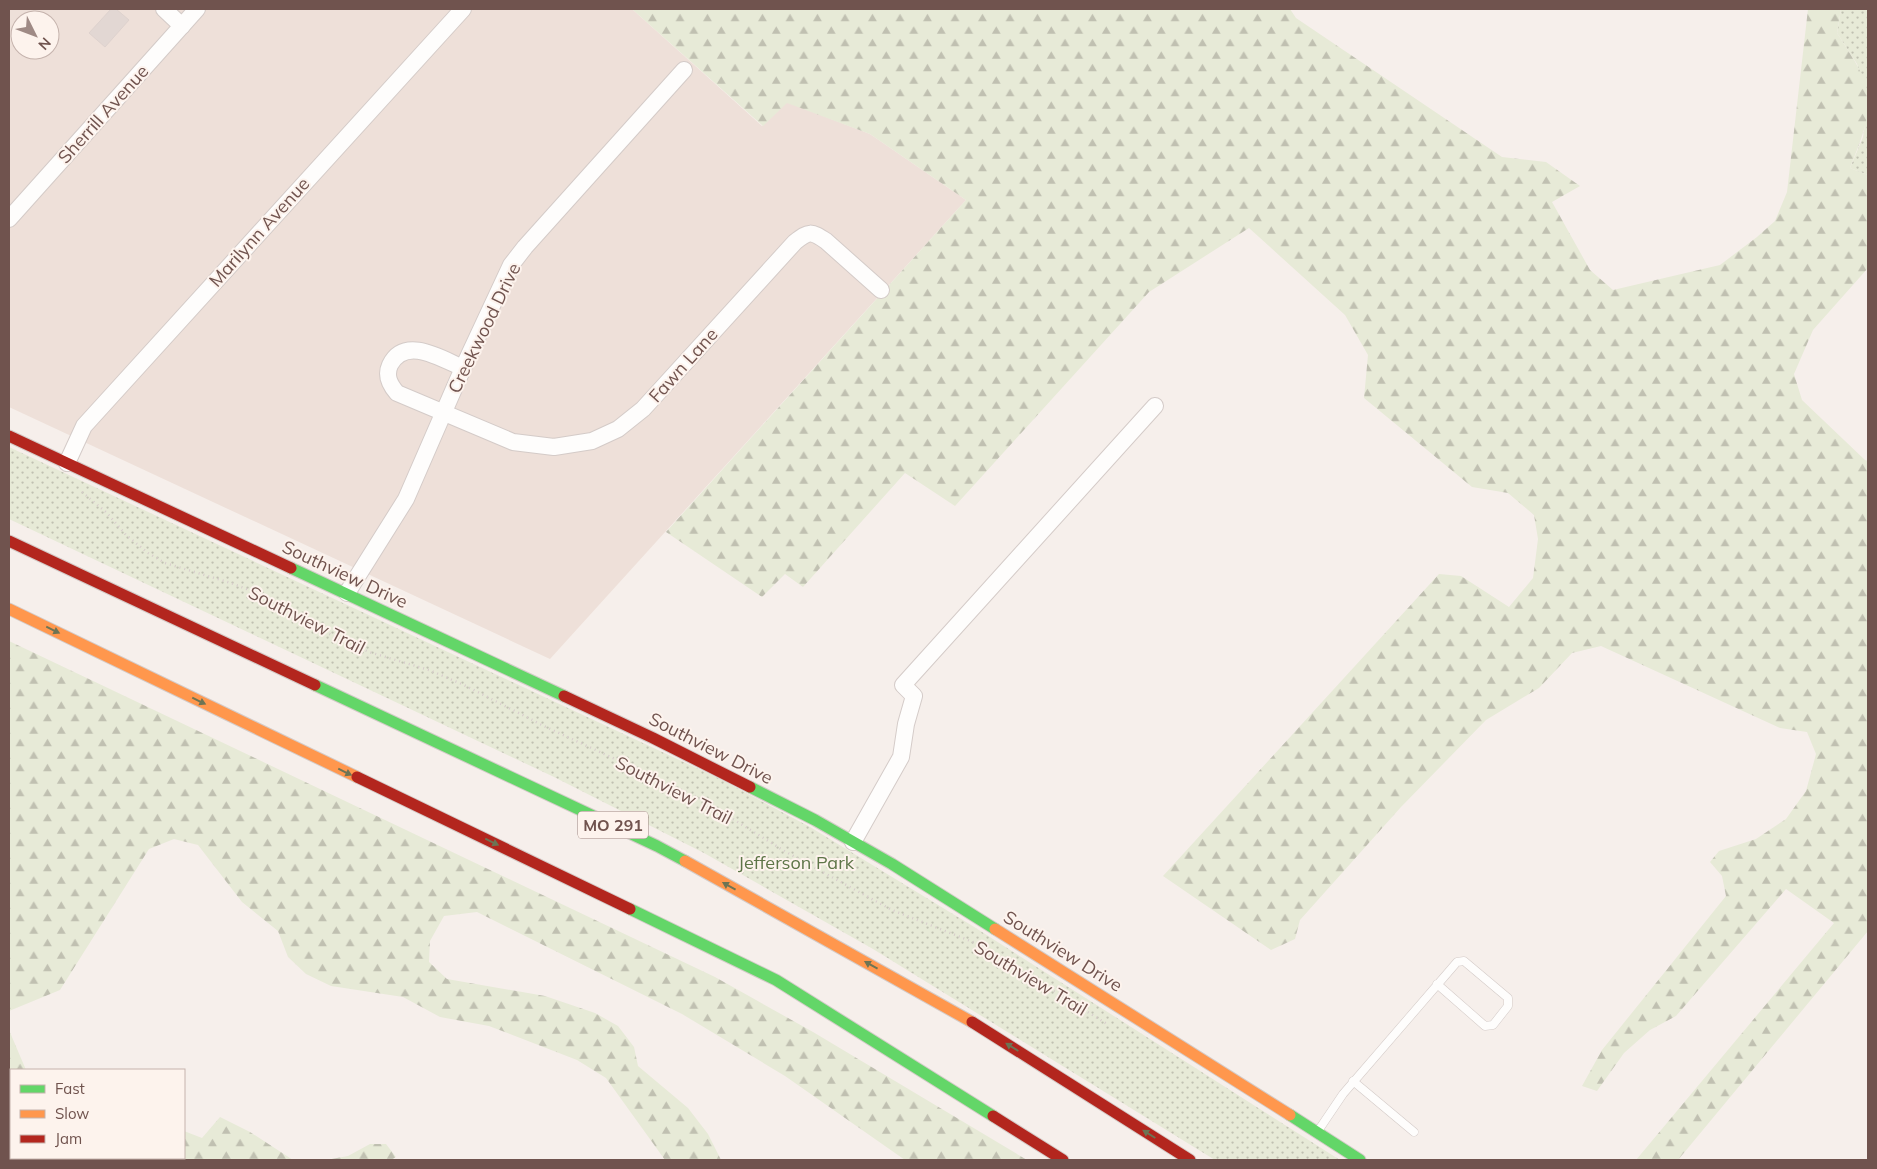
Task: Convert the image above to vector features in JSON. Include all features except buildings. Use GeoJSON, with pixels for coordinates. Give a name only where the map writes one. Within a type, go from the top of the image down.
{"type":"FeatureCollection","features":[{"type":"Feature","properties":{"kind":"main road","name":"Southview Drive"},"geometry":{"type":"LineString","coordinates":[[9,436],[347,593],[652,738],[815,820],[892,864],[1360,1160]]}},
{"type":"Feature","properties":{"kind":"main road","name":"MO 291"},"geometry":{"type":"LineString","coordinates":[[9,541],[657,846],[960,1014],[1190,1160]]}},
{"type":"Feature","properties":{"kind":"main road"},"geometry":{"type":"LineString","coordinates":[[9,609],[776,980],[1063,1160]]}},
{"type":"Feature","properties":{"kind":"street"},"geometry":{"type":"LineString","coordinates":[[164,9],[182,26]]}},
{"type":"Feature","properties":{"kind":"street","name":"Sherrill Avenue"},"geometry":{"type":"LineString","coordinates":[[9,219],[197,9]]}},
{"type":"Feature","properties":{"kind":"street","name":"Marilynn Avenue"},"geometry":{"type":"LineString","coordinates":[[67,463],[84,426],[463,9]]}},
{"type":"Feature","properties":{"kind":"street","name":"Creekwood Drive"},"geometry":{"type":"LineString","coordinates":[[347,593],[406,499],[463,368],[511,265],[684,70]]}},
{"type":"Feature","properties":{"kind":"street","name":"Fawn Lane"},"geometry":{"type":"LineString","coordinates":[[443,413],[513,442],[554,447],[592,441],[618,429],[643,410],[795,242],[806,234],[817,235],[826,241],[881,290]]}},
{"type":"Feature","properties":{"kind":"street"},"geometry":{"type":"LineString","coordinates":[[443,413],[397,393],[390,384],[388,377],[389,367],[395,357],[405,350],[416,350],[463,368]]}},
{"type":"Feature","properties":{"kind":"street"},"geometry":{"type":"LineString","coordinates":[[853,842],[901,757],[906,724],[914,696],[903,685],[1155,406]]}},
{"type":"Feature","properties":{"kind":"lane"},"geometry":{"type":"LineString","coordinates":[[1317,1133],[1328,1114],[1353,1081],[1437,984],[1457,962],[1464,961],[1508,998],[1508,1006],[1493,1025],[1485,1026],[1437,984]]}},
{"type":"Feature","properties":{"kind":"lane"},"geometry":{"type":"LineString","coordinates":[[1353,1081],[1414,1132]]}},
{"type":"Feature","properties":{"kind":"path","name":"Southview Trail"},"geometry":{"type":"LineString","coordinates":[[79,489],[107,513],[126,535],[148,553],[165,563],[265,596],[326,632],[369,652],[429,670],[464,685],[546,727],[699,798],[786,852],[892,910],[978,944],[1114,1028]]}},
{"type":"Feature","properties":{"kind":"shaded area"},"geometry":{"type":"Polygon","coordinates":[[[9,9],[632,9],[762,126],[787,102],[870,134],[966,200],[550,659],[9,407],[9,9]]]}},
{"type":"Feature","properties":{"kind":"green space"},"geometry":{"type":"Polygon","coordinates":[[[632,9],[1290,9],[1296,18],[1502,157],[1546,162],[1580,186],[1552,202],[1590,270],[1613,290],[1720,265],[1775,221],[1787,192],[1808,9],[1841,9],[1837,33],[1864,79],[1868,96],[1866,123],[1850,168],[1868,175],[1868,268],[1813,330],[1794,374],[1802,400],[1868,461],[1868,931],[1678,1160],[1636,1160],[1834,923],[1786,889],[1676,1016],[1650,1030],[1624,1053],[1597,1091],[1582,1086],[1602,1050],[1726,896],[1722,876],[1710,862],[1719,851],[1756,839],[1786,819],[1806,791],[1816,754],[1807,732],[1780,728],[1601,646],[1572,653],[1539,688],[1486,720],[1401,807],[1300,920],[1295,939],[1271,950],[1163,876],[1439,574],[1461,576],[1509,607],[1533,578],[1538,539],[1534,515],[1508,493],[1472,487],[1364,398],[1368,355],[1345,315],[1249,228],[1149,292],[955,506],[905,473],[803,587],[785,574],[762,597],[666,532],[966,200],[870,134],[787,103],[763,126],[632,9]]]}},
{"type":"Feature","properties":{"kind":"green space"},"geometry":{"type":"Polygon","coordinates":[[[1841,9],[1868,9],[1868,96],[1857,64],[1837,33],[1841,9]]]}},
{"type":"Feature","properties":{"kind":"green space"},"geometry":{"type":"Polygon","coordinates":[[[1868,105],[1868,175],[1850,168],[1863,137],[1868,105]]]}},
{"type":"Feature","properties":{"kind":"green space","name":"Jefferson Park"},"geometry":{"type":"Polygon","coordinates":[[[9,447],[720,779],[810,827],[971,925],[1340,1160],[1215,1160],[873,949],[704,853],[554,777],[9,519],[9,447]]]}},
{"type":"Feature","properties":{"kind":"green space"},"geometry":{"type":"Polygon","coordinates":[[[9,641],[715,977],[813,1032],[1027,1160],[905,1160],[785,1076],[682,1014],[477,912],[444,916],[430,941],[429,962],[447,979],[545,996],[595,1013],[618,1026],[634,1047],[638,1066],[688,1108],[708,1134],[721,1160],[665,1160],[606,1078],[577,1060],[489,1026],[440,1017],[403,997],[331,986],[306,974],[288,957],[278,931],[242,902],[198,845],[174,839],[149,849],[60,990],[9,1011],[9,641]]]}},
{"type":"Feature","properties":{"kind":"green space"},"geometry":{"type":"Polygon","coordinates":[[[9,1030],[26,1069],[10,1069],[10,1159],[106,1160],[9,1160],[9,1030]]]}},
{"type":"Feature","properties":{"kind":"green space"},"geometry":{"type":"Polygon","coordinates":[[[220,1117],[250,1132],[293,1160],[114,1160],[185,1159],[185,1131],[202,1138],[220,1117]]]}},
{"type":"Feature","properties":{"kind":"green space"},"geometry":{"type":"Polygon","coordinates":[[[370,1144],[386,1144],[396,1157],[391,1160],[326,1160],[348,1156],[370,1144]]]}},
{"type":"Feature","properties":{"kind":"traffic: fast"},"geometry":{"type":"LineString","coordinates":[[291,568],[564,696]]}},
{"type":"Feature","properties":{"kind":"traffic: fast"},"geometry":{"type":"LineString","coordinates":[[315,685],[657,846],[685,861]]}},
{"type":"Feature","properties":{"kind":"traffic: fast"},"geometry":{"type":"LineString","coordinates":[[750,787],[815,820],[892,864],[995,929]]}},
{"type":"Feature","properties":{"kind":"traffic: fast"},"geometry":{"type":"LineString","coordinates":[[630,909],[776,980],[993,1116]]}},
{"type":"Feature","properties":{"kind":"traffic: fast"},"geometry":{"type":"LineString","coordinates":[[1290,1115],[1360,1160]]}},
{"type":"Feature","properties":{"kind":"traffic: slow"},"geometry":{"type":"LineString","coordinates":[[9,609],[357,777]]}},
{"type":"Feature","properties":{"kind":"traffic: slow"},"geometry":{"type":"LineString","coordinates":[[685,861],[972,1022]]}},
{"type":"Feature","properties":{"kind":"traffic: slow"},"geometry":{"type":"LineString","coordinates":[[995,929],[1290,1115]]}},
{"type":"Feature","properties":{"kind":"traffic: jam"},"geometry":{"type":"LineString","coordinates":[[9,436],[291,568]]}},
{"type":"Feature","properties":{"kind":"traffic: jam"},"geometry":{"type":"LineString","coordinates":[[9,541],[315,685]]}},
{"type":"Feature","properties":{"kind":"traffic: jam"},"geometry":{"type":"LineString","coordinates":[[564,696],[750,787]]}},
{"type":"Feature","properties":{"kind":"traffic: jam"},"geometry":{"type":"LineString","coordinates":[[357,777],[630,909]]}},
{"type":"Feature","properties":{"kind":"traffic: jam"},"geometry":{"type":"LineString","coordinates":[[972,1022],[1190,1160]]}},
{"type":"Feature","properties":{"kind":"traffic: jam"},"geometry":{"type":"LineString","coordinates":[[993,1116],[1063,1160]]}}]}
